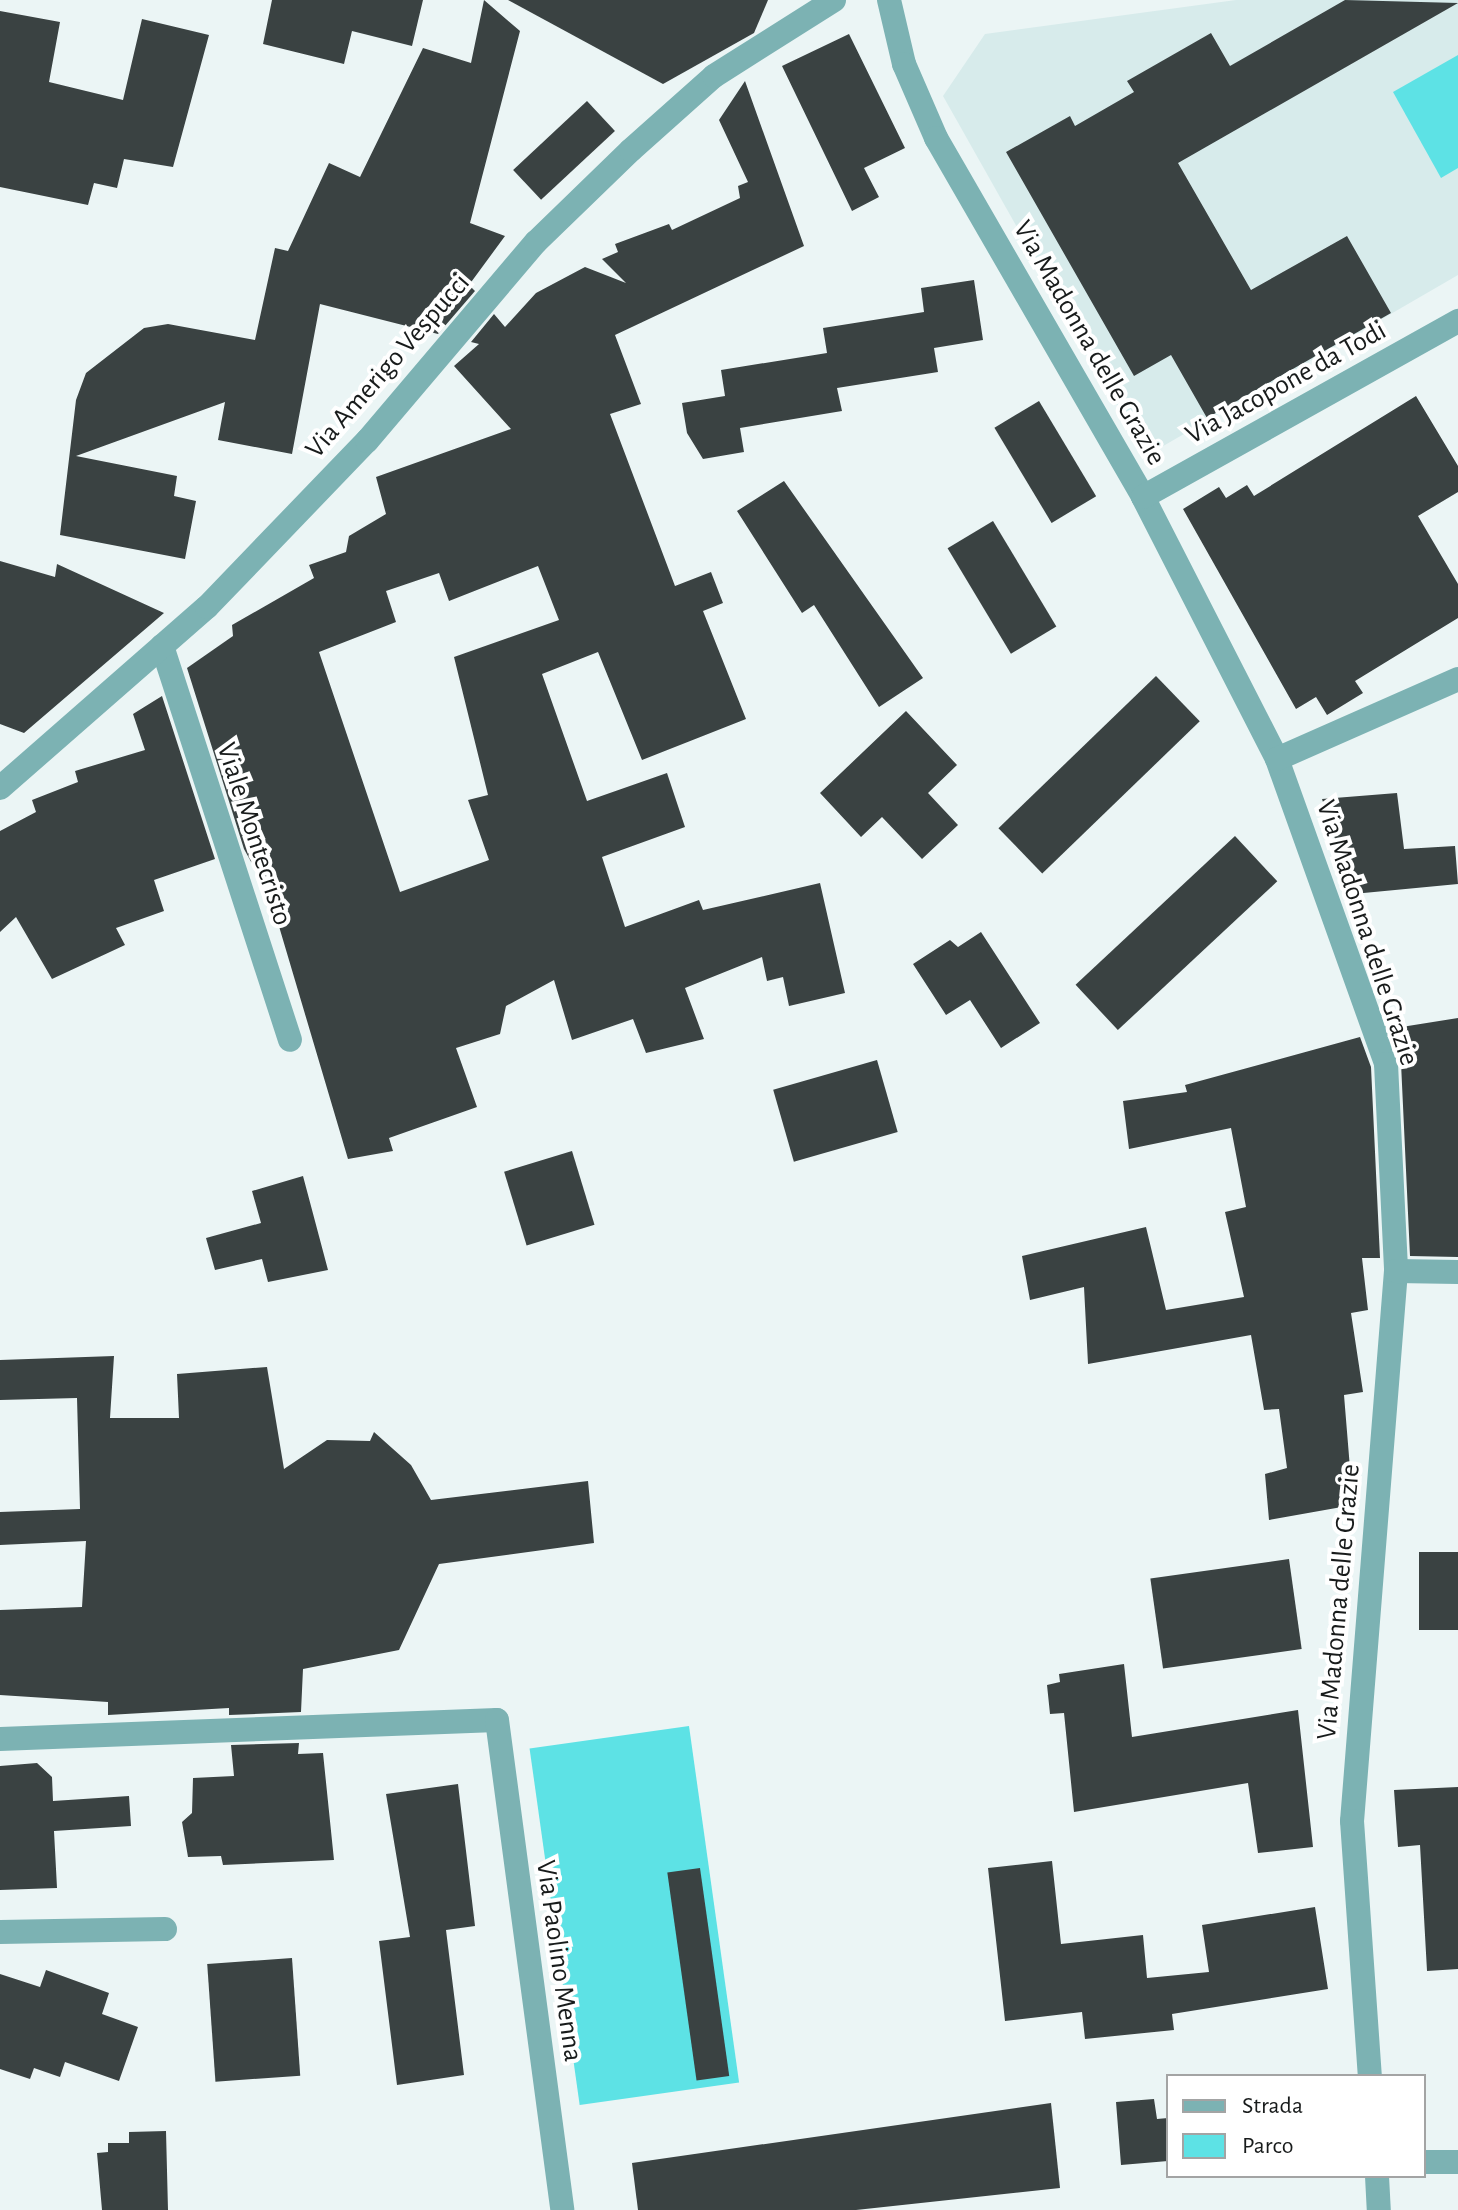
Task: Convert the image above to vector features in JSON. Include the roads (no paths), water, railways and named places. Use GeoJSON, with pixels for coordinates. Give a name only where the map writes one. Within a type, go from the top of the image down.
{"type":"FeatureCollection","features":[{"type":"Feature","properties":{"kind":"street","name":"Via Amerigo Vespucci"},"geometry":{"type":"LineString","coordinates":[[0,788],[162,646],[367,441],[536,242],[631,150],[714,76],[834,0]]}},
{"type":"Feature","properties":{"kind":"street","name":"Via Madonna delle Grazie"},"geometry":{"type":"LineString","coordinates":[[889,0],[904,64],[936,138],[1143,497],[1277,759],[1386,1064],[1396,1271],[1352,1821],[1370,2074]]}},
{"type":"Feature","properties":{"kind":"street","name":"Via Jacopone da Todi"},"geometry":{"type":"LineString","coordinates":[[1143,497],[1458,321]]}},
{"type":"Feature","properties":{"kind":"street","name":"Viale Montecristo"},"geometry":{"type":"LineString","coordinates":[[162,646],[290,1040]]}},
{"type":"Feature","properties":{"kind":"street"},"geometry":{"type":"LineString","coordinates":[[1277,759],[1458,679]]}},
{"type":"Feature","properties":{"kind":"street"},"geometry":{"type":"LineString","coordinates":[[1396,1271],[1458,1272]]}},
{"type":"Feature","properties":{"kind":"street","name":"Via Paolino Menna"},"geometry":{"type":"LineString","coordinates":[[0,1739],[497,1720],[562,2210]]}},
{"type":"Feature","properties":{"kind":"street"},"geometry":{"type":"LineString","coordinates":[[0,1932],[165,1929]]}},
{"type":"Feature","properties":{"kind":"street"},"geometry":{"type":"LineString","coordinates":[[1426,2162],[1458,2162]]}},
{"type":"Feature","properties":{"kind":"street"},"geometry":{"type":"LineString","coordinates":[[1377,2178],[1379,2210]]}}]}
